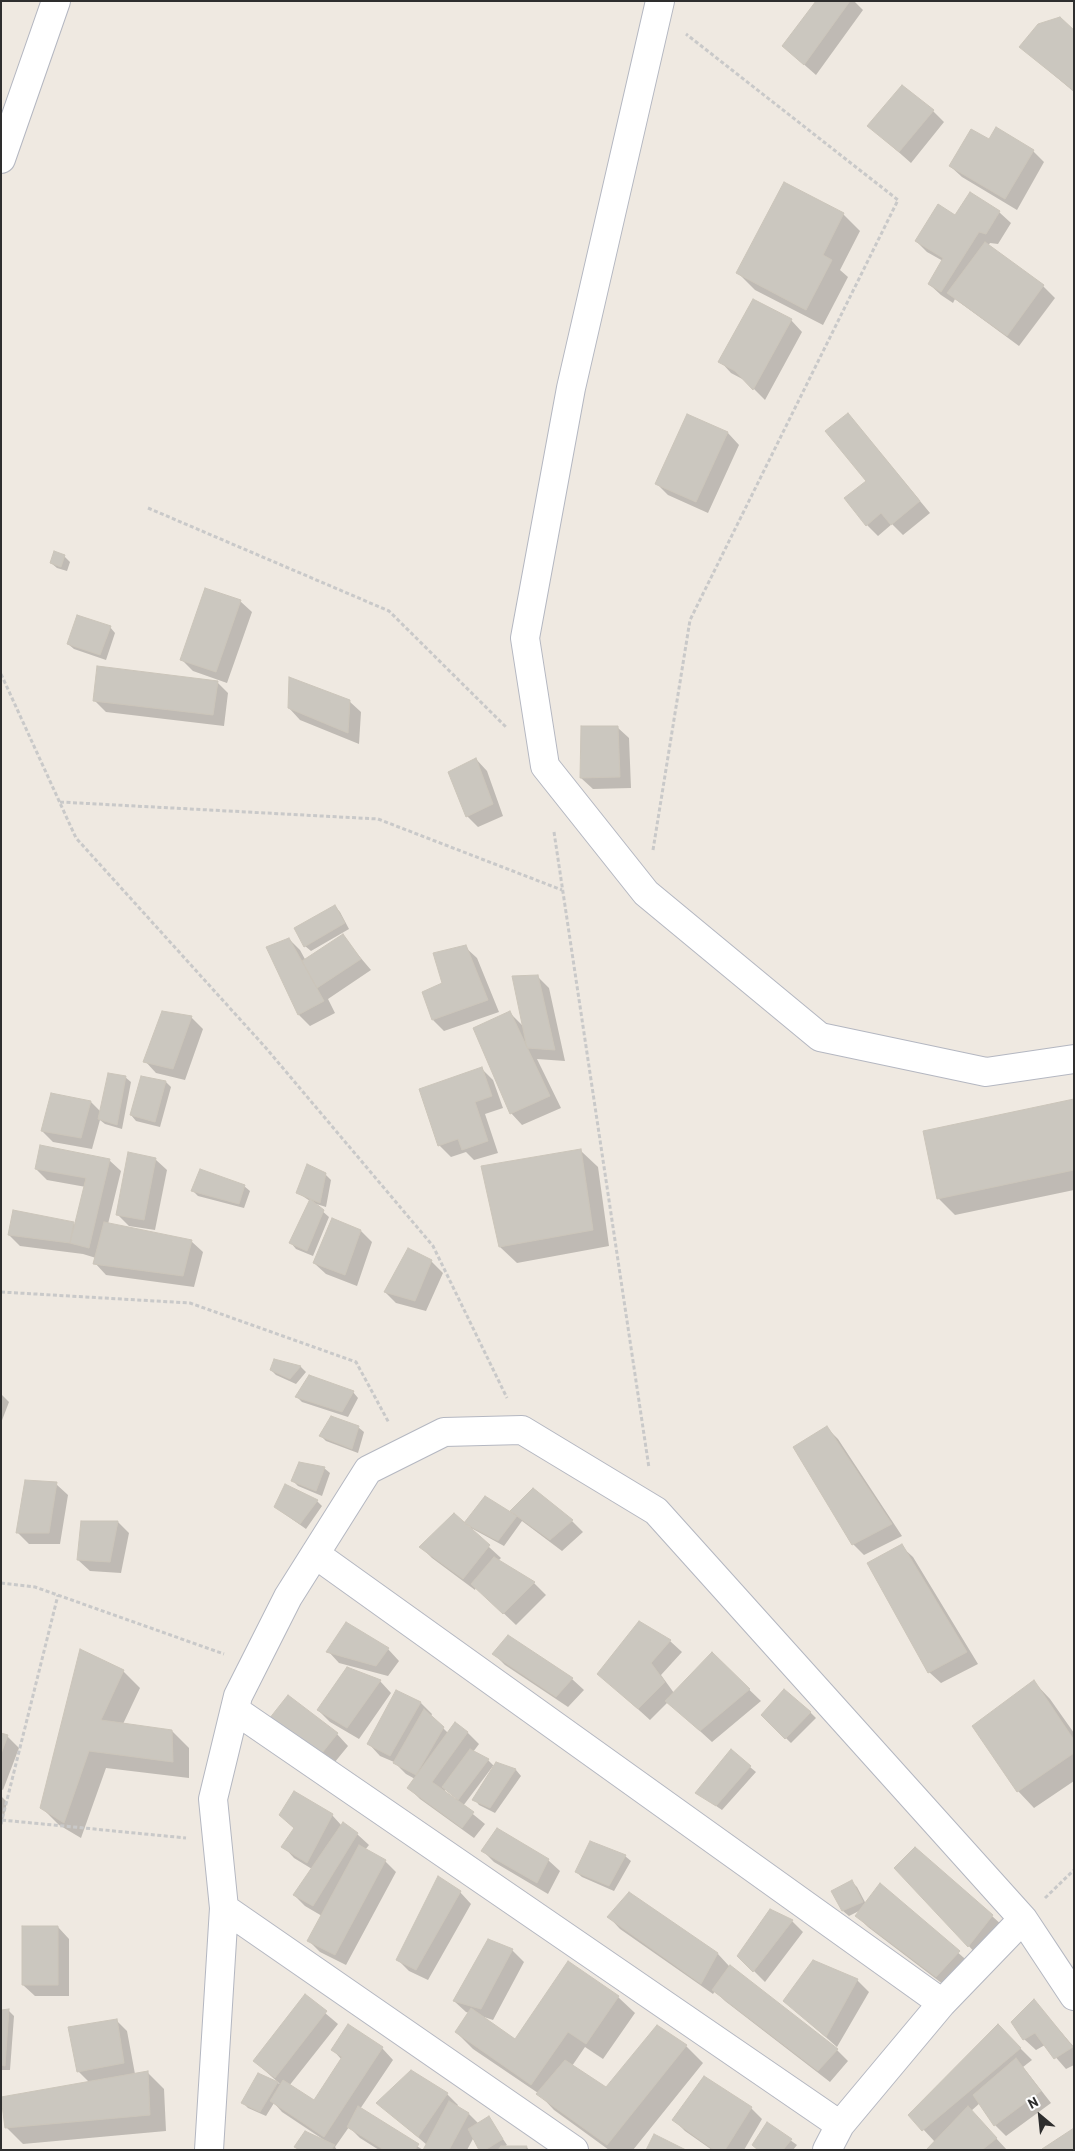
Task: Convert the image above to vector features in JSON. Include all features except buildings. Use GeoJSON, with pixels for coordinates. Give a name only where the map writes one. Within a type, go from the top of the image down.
{"type":"FeatureCollection","features":[{"type":"Feature","properties":{"kind":"street"},"geometry":{"type":"LineString","coordinates":[[1,159],[56,1]]}},
{"type":"Feature","properties":{"kind":"street"},"geometry":{"type":"LineString","coordinates":[[659,7],[571,388],[525,638],[545,766],[646,893],[820,1036],[986,1072],[1074,1059]]}},
{"type":"Feature","properties":{"kind":"street"},"geometry":{"type":"LineString","coordinates":[[209,2150],[224,1908],[213,1799],[238,1696],[288,1597],[368,1470],[444,1432],[522,1430],[656,1511],[1023,1919],[1074,1996]]}},
{"type":"Feature","properties":{"kind":"street"},"geometry":{"type":"LineString","coordinates":[[315,1554],[942,2003]]}},
{"type":"Feature","properties":{"kind":"street"},"geometry":{"type":"LineString","coordinates":[[235,1710],[840,2125]]}},
{"type":"Feature","properties":{"kind":"street"},"geometry":{"type":"LineString","coordinates":[[224,1908],[574,2150]]}},
{"type":"Feature","properties":{"kind":"street"},"geometry":{"type":"LineString","coordinates":[[827,2150],[840,2125],[942,2003],[1023,1919]]}},
{"type":"Feature","properties":{"kind":"path"},"geometry":{"type":"LineString","coordinates":[[646,893],[690,620],[898,200],[659,7]]}},
{"type":"Feature","properties":{"kind":"path"},"geometry":{"type":"LineString","coordinates":[[148,508],[389,612],[509,731]]}},
{"type":"Feature","properties":{"kind":"path"},"geometry":{"type":"LineString","coordinates":[[1,674],[76,838],[266,1048],[433,1246],[522,1430]]}},
{"type":"Feature","properties":{"kind":"path"},"geometry":{"type":"LineString","coordinates":[[60,802],[378,819],[563,890]]}},
{"type":"Feature","properties":{"kind":"path"},"geometry":{"type":"LineString","coordinates":[[553,823],[656,1511]]}},
{"type":"Feature","properties":{"kind":"path"},"geometry":{"type":"LineString","coordinates":[[1,1292],[190,1303],[356,1362],[405,1452]]}},
{"type":"Feature","properties":{"kind":"path"},"geometry":{"type":"LineString","coordinates":[[1,1583],[35,1587],[254,1665]]}},
{"type":"Feature","properties":{"kind":"path"},"geometry":{"type":"LineString","coordinates":[[1,1824],[58,1595]]}},
{"type":"Feature","properties":{"kind":"path"},"geometry":{"type":"LineString","coordinates":[[2,1820],[218,1842]]}},
{"type":"Feature","properties":{"kind":"path"},"geometry":{"type":"LineString","coordinates":[[1023,1919],[1074,1870]]}}]}
